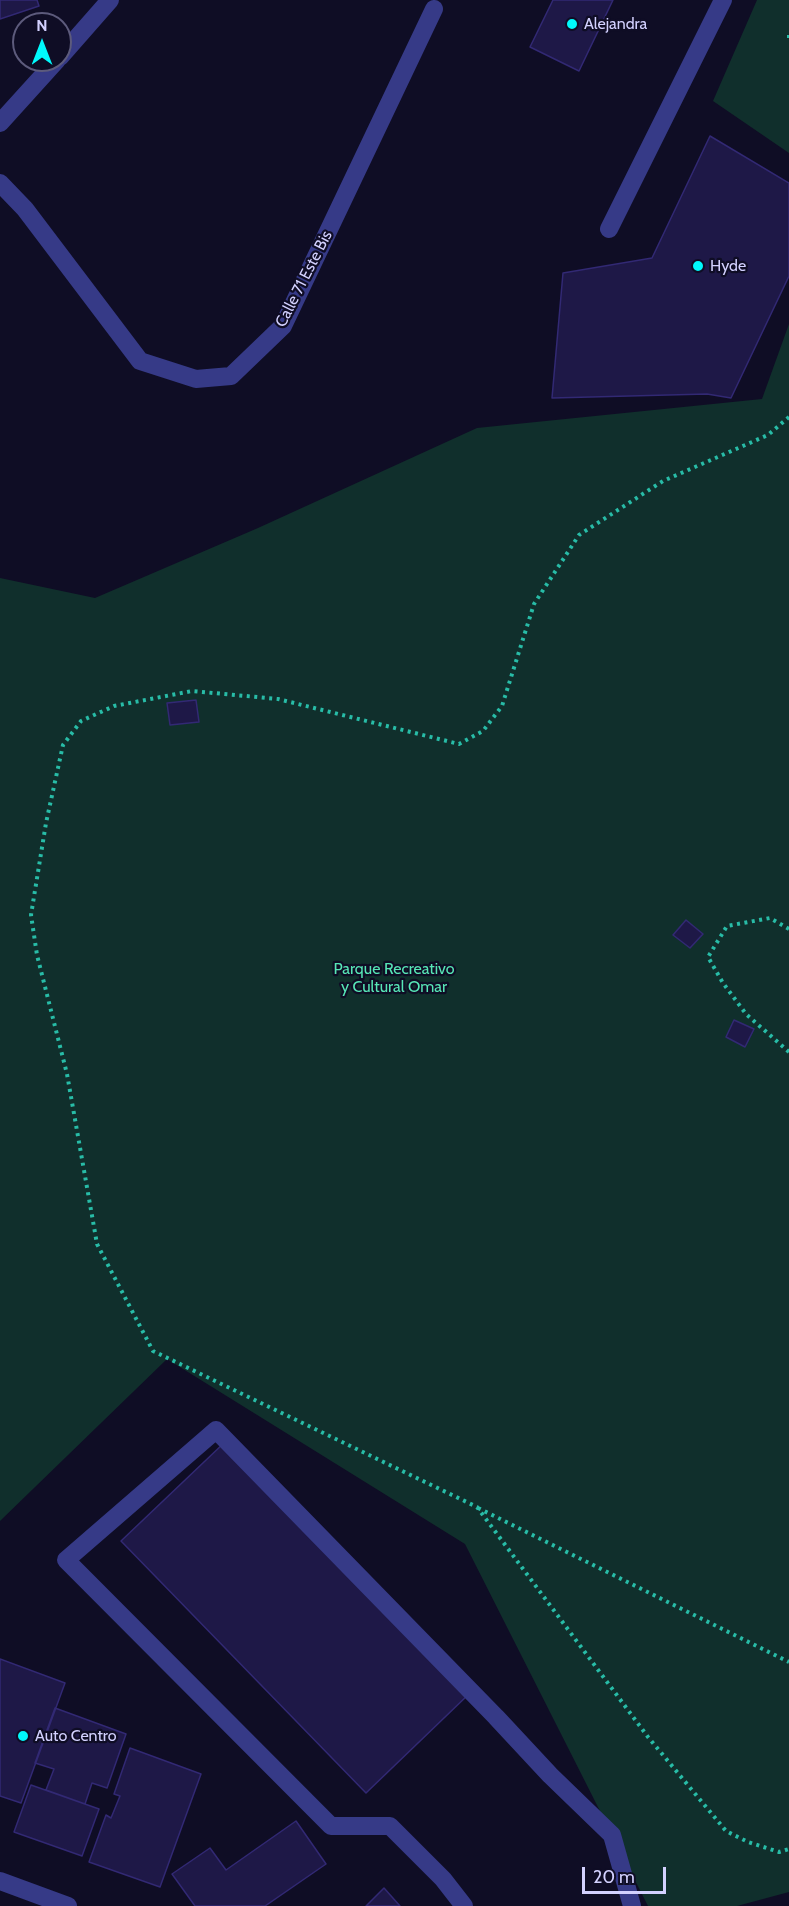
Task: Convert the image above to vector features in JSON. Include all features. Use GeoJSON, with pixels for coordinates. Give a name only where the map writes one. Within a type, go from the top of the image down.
{"type":"FeatureCollection","features":[{"type":"Feature","properties":{"kind":"street"},"geometry":{"type":"LineString","coordinates":[[72,42],[110,0]]}},
{"type":"Feature","properties":{"kind":"street"},"geometry":{"type":"LineString","coordinates":[[609,229],[723,0]]}},
{"type":"Feature","properties":{"kind":"street","name":"Calle 71 Este Bis"},"geometry":{"type":"LineString","coordinates":[[0,183],[25,209],[140,361],[196,380],[231,376],[283,326],[434,9]]}},
{"type":"Feature","properties":{"kind":"street"},"geometry":{"type":"LineString","coordinates":[[0,123],[46,72]]}},
{"type":"Feature","properties":{"kind":"street"},"geometry":{"type":"LineString","coordinates":[[464,1906],[443,1879],[390,1826],[331,1826],[66,1560],[216,1430],[550,1775],[612,1835],[632,1906]]}},
{"type":"Feature","properties":{"kind":"street"},"geometry":{"type":"LineString","coordinates":[[0,1881],[68,1906]]}},
{"type":"Feature","properties":{"kind":"path"},"geometry":{"type":"LineString","coordinates":[[789,35],[789,42]]}},
{"type":"Feature","properties":{"kind":"path"},"geometry":{"type":"LineString","coordinates":[[789,417],[768,435],[663,481],[579,536],[534,604],[502,706],[483,731],[459,744],[278,699],[192,691],[114,706],[81,721],[63,745],[46,823],[31,915],[35,945],[67,1074],[97,1244],[153,1351],[477,1507],[789,1662]]}},
{"type":"Feature","properties":{"kind":"path"},"geometry":{"type":"LineString","coordinates":[[789,929],[770,918],[727,926],[708,957],[723,983],[746,1014],[789,1052]]}},
{"type":"Feature","properties":{"kind":"path"},"geometry":{"type":"LineString","coordinates":[[477,1507],[648,1737],[726,1831],[748,1842],[779,1852],[789,1849]]}},
{"type":"Feature","properties":{"kind":"green space"},"geometry":{"type":"Polygon","coordinates":[[[757,0],[789,0],[789,153],[713,101],[757,0]]]}},
{"type":"Feature","properties":{"kind":"green space","name":"Parque Recreativo y Cultural Omar"},"geometry":{"type":"Polygon","coordinates":[[[789,324],[789,1892],[737,1906],[648,1906],[465,1544],[167,1359],[0,1521],[0,578],[95,598],[258,528],[477,428],[762,399],[789,324]]]}},
{"type":"Feature","properties":{"kind":"building"},"geometry":{"type":"Polygon","coordinates":[[[0,0],[37,0],[39,6],[21,12],[12,12],[12,15],[0,19],[0,0]]]}},
{"type":"Feature","properties":{"kind":"building","name":"Alejandra"},"geometry":{"type":"Polygon","coordinates":[[[553,0],[613,0],[579,71],[530,47],[553,0]]]}},
{"type":"Feature","properties":{"kind":"building","name":"Hyde"},"geometry":{"type":"Polygon","coordinates":[[[710,136],[789,183],[789,276],[731,398],[707,394],[552,398],[563,273],[652,258],[710,136]]]}},
{"type":"Feature","properties":{"kind":"building"},"geometry":{"type":"Polygon","coordinates":[[[196,700],[199,722],[170,725],[167,703],[196,700]]]}},
{"type":"Feature","properties":{"kind":"building"},"geometry":{"type":"Polygon","coordinates":[[[686,920],[703,934],[690,948],[673,935],[686,920]]]}},
{"type":"Feature","properties":{"kind":"building"},"geometry":{"type":"Polygon","coordinates":[[[734,1020],[754,1029],[745,1047],[726,1037],[734,1020]]]}},
{"type":"Feature","properties":{"kind":"building"},"geometry":{"type":"Polygon","coordinates":[[[225,1442],[470,1693],[366,1793],[121,1541],[225,1442]]]}},
{"type":"Feature","properties":{"kind":"building","name":"Auto Centro"},"geometry":{"type":"Polygon","coordinates":[[[0,1659],[65,1683],[21,1803],[0,1796],[0,1659]]]}},
{"type":"Feature","properties":{"kind":"building"},"geometry":{"type":"Polygon","coordinates":[[[55,1708],[126,1734],[107,1788],[92,1783],[85,1804],[46,1790],[54,1769],[35,1763],[55,1708]]]}},
{"type":"Feature","properties":{"kind":"building"},"geometry":{"type":"Polygon","coordinates":[[[130,1748],[201,1774],[160,1887],[89,1862],[106,1815],[111,1818],[120,1796],[114,1794],[130,1748]]]}},
{"type":"Feature","properties":{"kind":"building"},"geometry":{"type":"Polygon","coordinates":[[[31,1785],[99,1809],[82,1856],[14,1832],[31,1785]]]}},
{"type":"Feature","properties":{"kind":"building"},"geometry":{"type":"Polygon","coordinates":[[[296,1821],[326,1864],[265,1906],[195,1906],[172,1874],[210,1848],[226,1870],[296,1821]]]}},
{"type":"Feature","properties":{"kind":"building"},"geometry":{"type":"Polygon","coordinates":[[[384,1888],[400,1906],[366,1906],[384,1888]]]}},
{"type":"Feature","properties":{"kind":"place","name":"Alejandra"},"geometry":{"type":"Point","coordinates":[572,24]}},
{"type":"Feature","properties":{"kind":"place","name":"Hyde"},"geometry":{"type":"Point","coordinates":[698,266]}},
{"type":"Feature","properties":{"kind":"place","name":"Auto Centro"},"geometry":{"type":"Point","coordinates":[23,1736]}}]}
